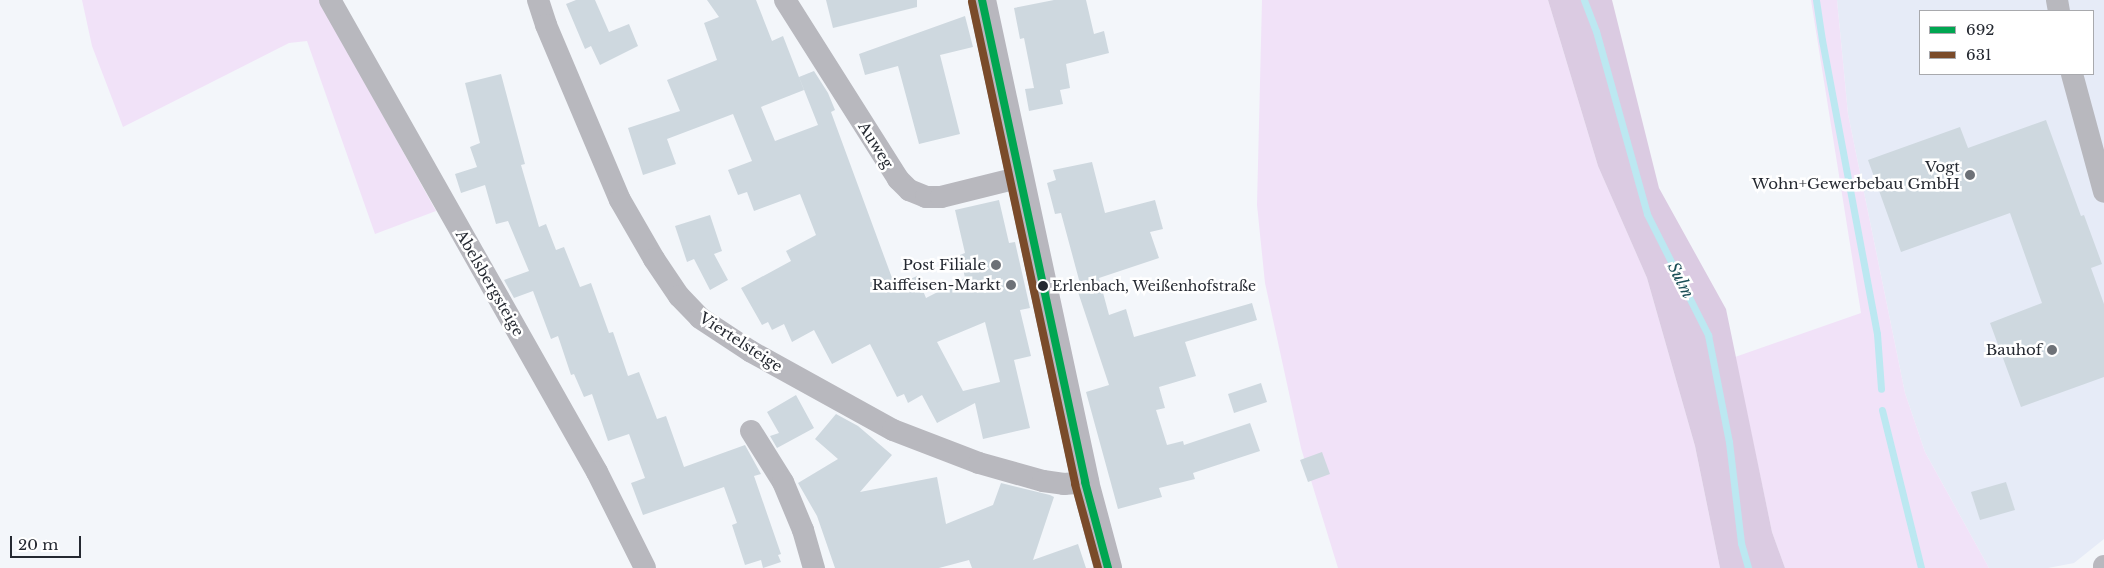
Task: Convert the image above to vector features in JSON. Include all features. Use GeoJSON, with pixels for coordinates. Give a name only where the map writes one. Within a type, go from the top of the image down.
{"type":"FeatureCollection","features":[{"type":"Feature","properties":{"kind":"street","name":"Abelsbergsteige"},"geometry":{"type":"LineString","coordinates":[[330,0],[597,472],[645,568]]}},
{"type":"Feature","properties":{"kind":"street","name":"Viertelsteige"},"geometry":{"type":"LineString","coordinates":[[538,0],[546,25],[620,200],[654,259],[674,289],[700,318],[750,351],[893,430],[979,463],[1043,481],[1064,484],[1085,482]]}},
{"type":"Feature","properties":{"kind":"street","name":"Auweg"},"geometry":{"type":"LineString","coordinates":[[786,0],[898,179],[909,190],[926,197],[941,197],[1021,177]]}},
{"type":"Feature","properties":{"kind":"street"},"geometry":{"type":"LineString","coordinates":[[982,0],[1085,482],[1108,568]]}},
{"type":"Feature","properties":{"kind":"street"},"geometry":{"type":"LineString","coordinates":[[2072,75],[2104,192]]}},
{"type":"Feature","properties":{"kind":"street"},"geometry":{"type":"LineString","coordinates":[[751,431],[783,482],[803,530],[814,568]]}},
{"type":"Feature","properties":{"kind":"shaded area"},"geometry":{"type":"Polygon","coordinates":[[[82,0],[319,0],[436,211],[375,234],[307,41],[289,43],[123,127],[92,46],[82,0]]]}},
{"type":"Feature","properties":{"kind":"shaded area"},"geometry":{"type":"Polygon","coordinates":[[[1262,0],[1548,0],[1598,166],[1647,278],[1695,446],[1720,568],[1338,568],[1301,448],[1265,283],[1257,205],[1262,0]]]}},
{"type":"Feature","properties":{"kind":"shaded area"},"geometry":{"type":"Polygon","coordinates":[[[1548,0],[1612,0],[1659,188],[1726,309],[1772,532],[1785,568],[1720,568],[1695,446],[1647,278],[1598,166],[1548,0]]]}},
{"type":"Feature","properties":{"kind":"shaded area"},"geometry":{"type":"Polygon","coordinates":[[[1811,0],[1837,0],[1848,114],[1905,393],[1925,452],[1989,568],[1785,568],[1772,532],[1735,357],[1861,313],[1811,0]]]}},
{"type":"Feature","properties":{"kind":"shaded area"},"geometry":{"type":"Polygon","coordinates":[[[1837,0],[2104,0],[2104,539],[2074,563],[2048,568],[1989,568],[1925,452],[1905,393],[1848,114],[1837,0]]]}},
{"type":"Feature","properties":{"kind":"building"},"geometry":{"type":"Polygon","coordinates":[[[576,0],[595,0],[609,32],[629,24],[638,46],[600,65],[591,46],[585,49],[566,4],[576,0]]]}},
{"type":"Feature","properties":{"kind":"building"},"geometry":{"type":"Polygon","coordinates":[[[707,0],[756,0],[772,41],[783,36],[804,90],[761,107],[775,141],[818,125],[799,77],[814,71],[828,93],[835,110],[831,112],[895,286],[917,276],[926,298],[965,278],[960,255],[965,253],[955,210],[999,200],[1009,243],[1015,242],[1030,308],[1020,310],[1031,356],[1014,360],[1030,428],[983,439],[975,403],[937,423],[922,395],[908,403],[904,394],[897,397],[870,344],[832,364],[814,330],[792,342],[784,324],[772,330],[768,322],[762,325],[741,288],[791,261],[786,251],[816,235],[800,194],[754,211],[747,192],[738,195],[728,170],[752,161],[733,114],[667,139],[676,164],[643,175],[628,128],[680,111],[667,80],[717,60],[704,23],[719,17],[707,0]],[[985,322],[937,342],[963,391],[1000,382],[985,322]]]}},
{"type":"Feature","properties":{"kind":"building"},"geometry":{"type":"Polygon","coordinates":[[[826,0],[917,0],[917,7],[833,28],[826,0]]]}},
{"type":"Feature","properties":{"kind":"building"},"geometry":{"type":"Polygon","coordinates":[[[1054,0],[1086,0],[1094,34],[1104,31],[1109,53],[1066,64],[1070,88],[1060,90],[1063,104],[1029,111],[1025,89],[1034,88],[1024,38],[1020,39],[1014,8],[1054,0]]]}},
{"type":"Feature","properties":{"kind":"building"},"geometry":{"type":"Polygon","coordinates":[[[965,16],[973,47],[940,55],[960,134],[919,144],[898,66],[865,75],[859,54],[965,16]]]}},
{"type":"Feature","properties":{"kind":"building"},"geometry":{"type":"Polygon","coordinates":[[[501,74],[525,164],[521,165],[539,227],[546,224],[556,250],[564,247],[580,287],[591,283],[609,333],[613,332],[628,376],[639,372],[657,419],[666,416],[684,467],[745,445],[761,474],[754,476],[781,554],[778,555],[781,562],[763,568],[761,560],[745,565],[732,525],[737,523],[724,487],[643,515],[631,483],[645,478],[629,434],[608,441],[592,394],[584,397],[574,374],[571,375],[558,336],[551,339],[533,291],[514,298],[504,280],[529,271],[508,221],[496,224],[485,185],[461,193],[455,174],[477,167],[470,147],[480,143],[465,83],[501,74]]]}},
{"type":"Feature","properties":{"kind":"building"},"geometry":{"type":"Polygon","coordinates":[[[2046,120],[2081,216],[2084,215],[2102,264],[2091,268],[2104,304],[2104,377],[2021,407],[1990,323],[2042,303],[2010,213],[1901,252],[1868,160],[1960,127],[1968,148],[2046,120]]]}},
{"type":"Feature","properties":{"kind":"building"},"geometry":{"type":"Polygon","coordinates":[[[1092,162],[1105,213],[1155,200],[1163,229],[1150,232],[1159,258],[1099,278],[1109,315],[1126,309],[1134,337],[1252,303],[1257,320],[1185,342],[1196,376],[1159,387],[1165,408],[1156,410],[1167,445],[1183,441],[1184,445],[1250,423],[1260,451],[1193,473],[1195,479],[1159,488],[1162,497],[1118,509],[1086,392],[1109,385],[1078,292],[1082,291],[1061,213],[1055,214],[1047,183],[1056,180],[1053,170],[1092,162]]]}},
{"type":"Feature","properties":{"kind":"building"},"geometry":{"type":"Polygon","coordinates":[[[710,215],[722,251],[714,254],[728,280],[710,290],[694,259],[687,262],[675,226],[710,215]]]}},
{"type":"Feature","properties":{"kind":"building"},"geometry":{"type":"Polygon","coordinates":[[[1261,383],[1267,402],[1234,413],[1228,394],[1261,383]]]}},
{"type":"Feature","properties":{"kind":"building"},"geometry":{"type":"Polygon","coordinates":[[[796,395],[814,428],[777,448],[770,436],[779,433],[767,412],[796,395]]]}},
{"type":"Feature","properties":{"kind":"building"},"geometry":{"type":"Polygon","coordinates":[[[836,414],[858,426],[892,455],[860,492],[937,477],[946,524],[993,505],[1001,483],[1050,495],[1054,497],[1033,560],[1078,544],[1086,568],[972,568],[969,560],[939,568],[835,568],[817,516],[798,483],[838,459],[815,439],[836,414]]]}},
{"type":"Feature","properties":{"kind":"building"},"geometry":{"type":"Polygon","coordinates":[[[1322,452],[1330,474],[1308,482],[1300,460],[1322,452]]]}},
{"type":"Feature","properties":{"kind":"building"},"geometry":{"type":"Polygon","coordinates":[[[2006,482],[2015,510],[1980,520],[1971,492],[2006,482]]]}},
{"type":"Feature","properties":{"kind":"waterway","name":"Sulm"},"geometry":{"type":"LineString","coordinates":[[1584,0],[1596,31],[1647,214],[1708,335],[1729,442],[1741,543],[1748,568]]}},
{"type":"Feature","properties":{"kind":"waterway"},"geometry":{"type":"LineString","coordinates":[[1816,0],[1877,334],[1881,389]]}},
{"type":"Feature","properties":{"kind":"waterway"},"geometry":{"type":"LineString","coordinates":[[1882,410],[1921,568]]}},
{"type":"Feature","properties":{"kind":"transit line","name":"692"},"geometry":{"type":"LineString","coordinates":[[982,0],[1085,482],[1108,568]]}},
{"type":"Feature","properties":{"kind":"transit line","name":"631"},"geometry":{"type":"LineString","coordinates":[[972,2],[1075,484],[1098,568]]}},
{"type":"Feature","properties":{"kind":"place","name":"Vogt Wohn+Gewerbebau GmbH"},"geometry":{"type":"Point","coordinates":[1970,175]}},
{"type":"Feature","properties":{"kind":"place","name":"Post Filiale"},"geometry":{"type":"Point","coordinates":[996,265]}},
{"type":"Feature","properties":{"kind":"place","name":"Raiffeisen-Markt"},"geometry":{"type":"Point","coordinates":[1011,285]}},
{"type":"Feature","properties":{"kind":"place","name":"Erlenbach, Weißenhofstraße"},"geometry":{"type":"Point","coordinates":[1043,286]}},
{"type":"Feature","properties":{"kind":"place","name":"Bauhof"},"geometry":{"type":"Point","coordinates":[2052,350]}}]}
